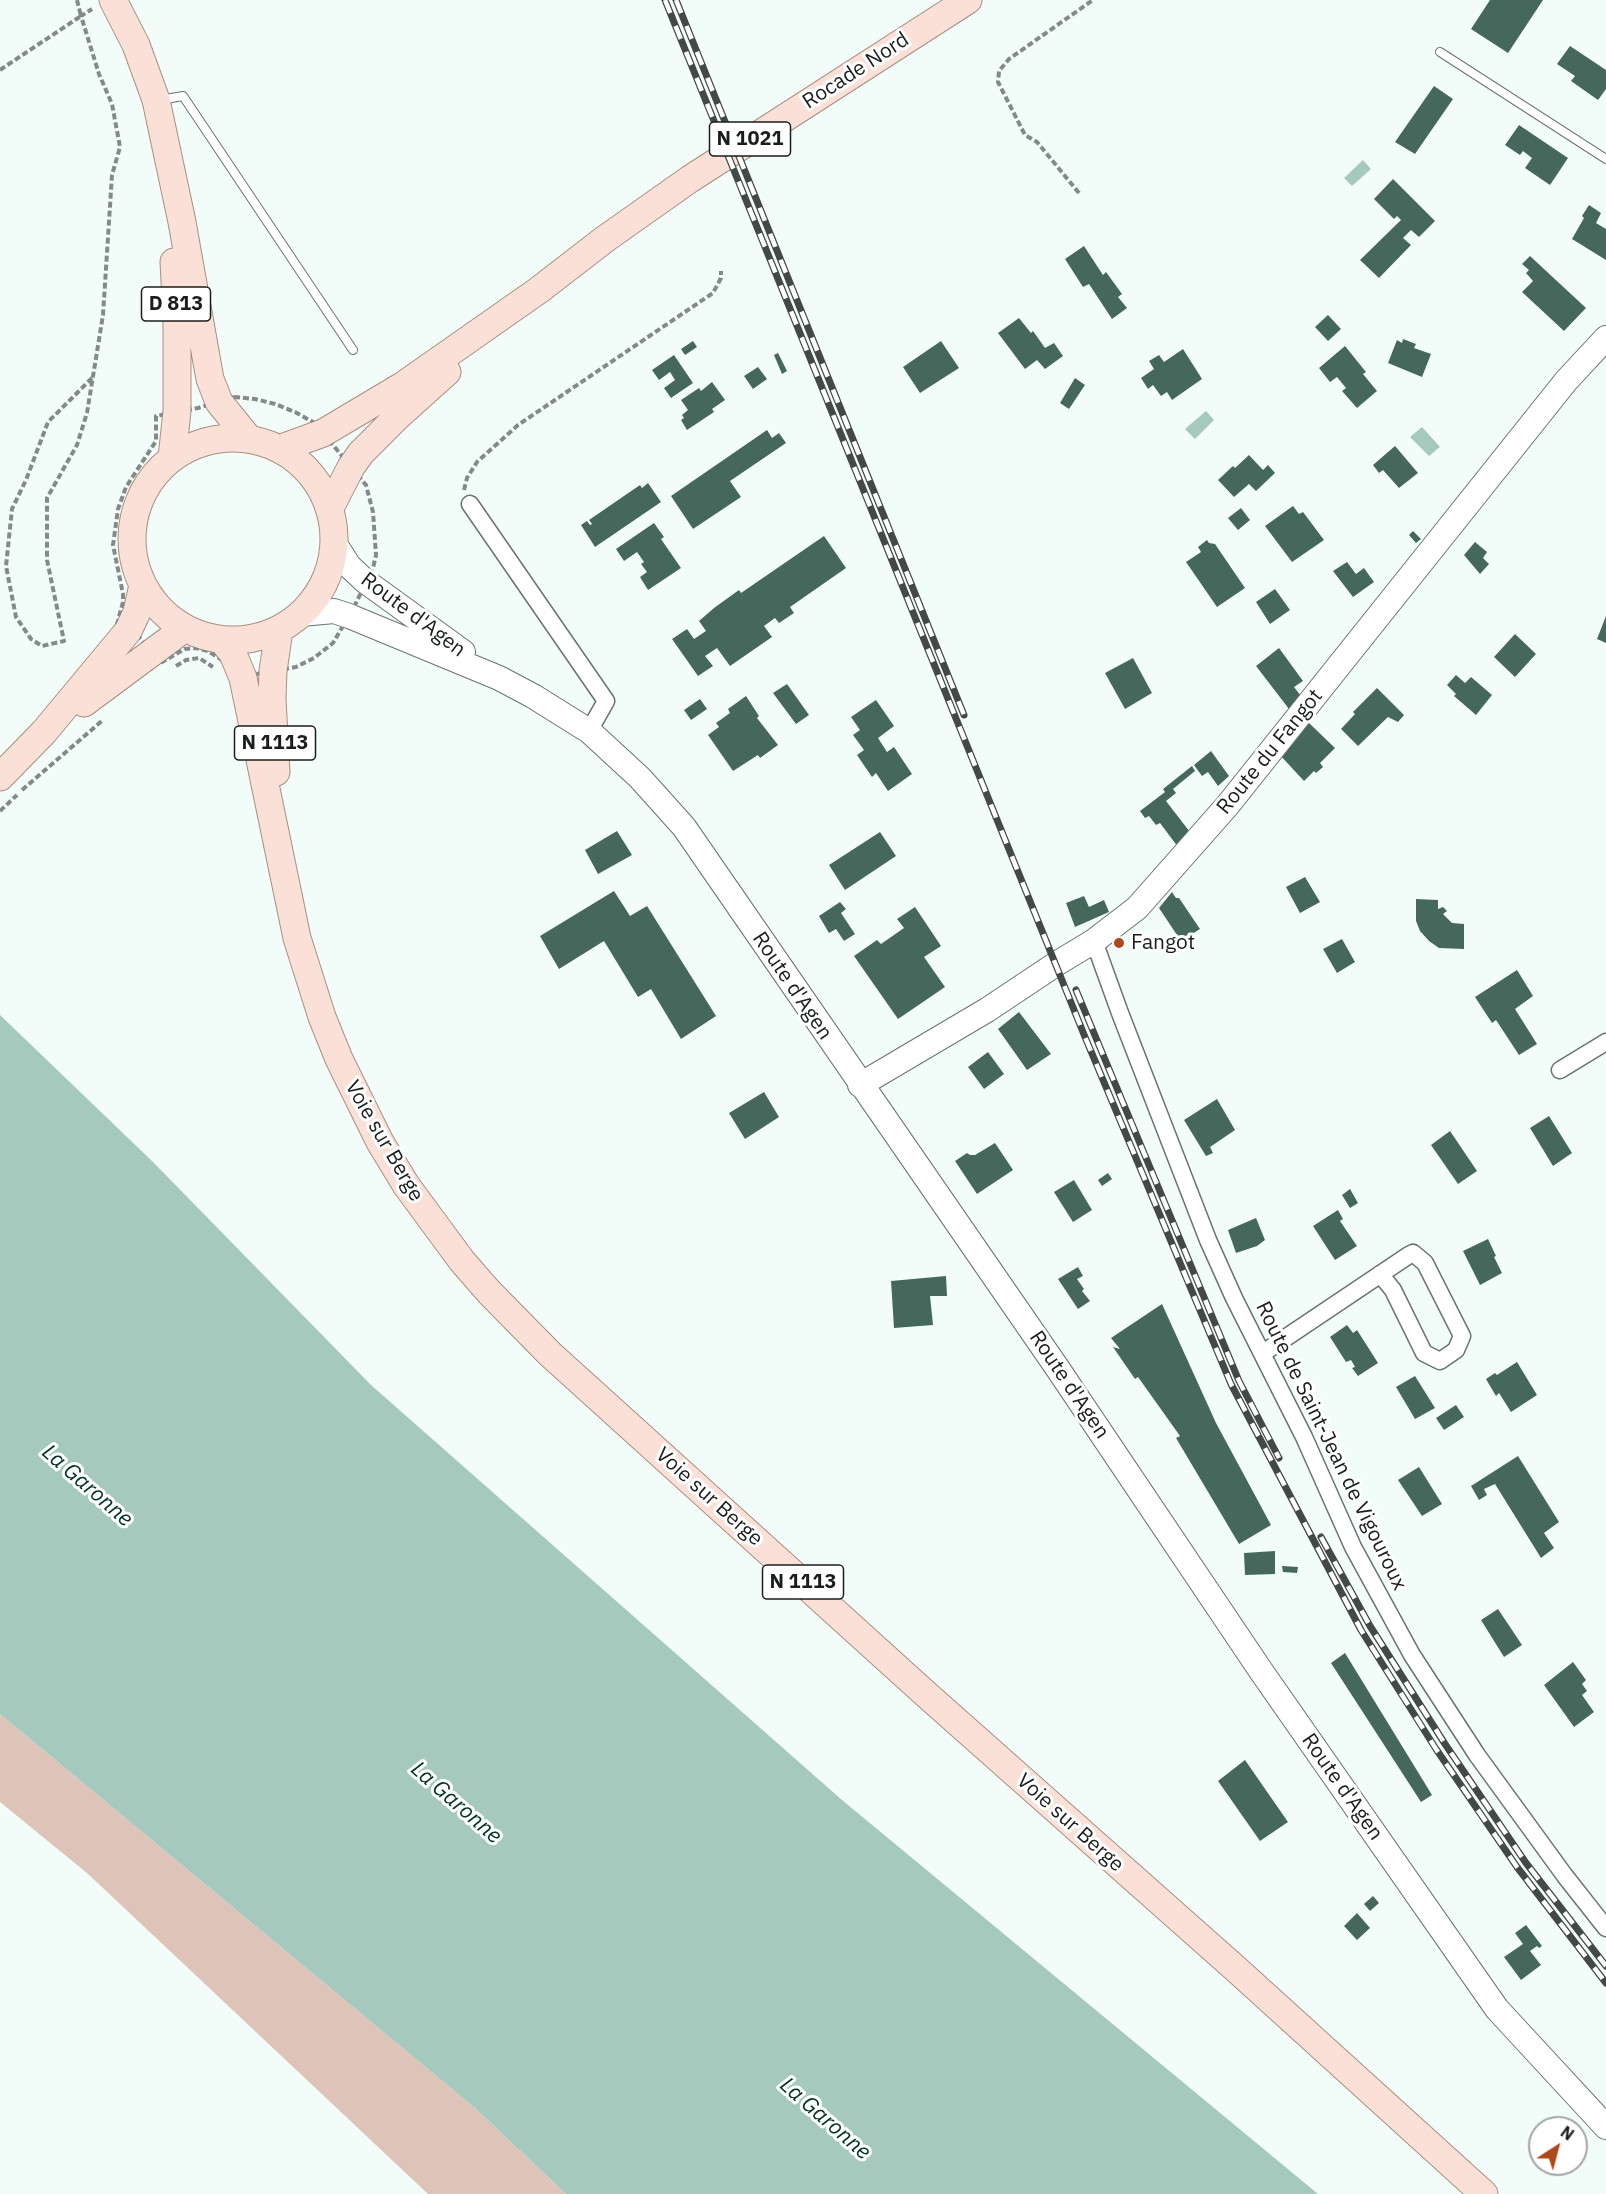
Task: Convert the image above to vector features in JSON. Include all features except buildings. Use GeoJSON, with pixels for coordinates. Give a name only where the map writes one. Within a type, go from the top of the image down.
{"type":"FeatureCollection","features":[{"type":"Feature","properties":{"kind":"main road","name":"Rocade Nord"},"geometry":{"type":"LineString","coordinates":[[539,290],[614,232],[690,179],[968,0]]}},
{"type":"Feature","properties":{"kind":"main road","name":"D 813"},"geometry":{"type":"LineString","coordinates":[[105,3],[136,45],[156,100],[207,366],[219,402],[249,439]]}},
{"type":"Feature","properties":{"kind":"main road","name":"D 813"},"geometry":{"type":"LineString","coordinates":[[167,150],[177,318],[177,411],[172,458]]}},
{"type":"Feature","properties":{"kind":"main road","name":"N 1021"},"geometry":{"type":"LineString","coordinates":[[279,449],[323,433],[402,386],[539,290]]}},
{"type":"Feature","properties":{"kind":"main road","name":"N 1021"},"geometry":{"type":"LineString","coordinates":[[330,508],[351,467],[361,453],[397,417],[539,290]]}},
{"type":"Feature","properties":{"kind":"main road","name":"Route du Fangot"},"geometry":{"type":"LineString","coordinates":[[860,1085],[987,1010],[1094,940],[1137,908],[1227,806],[1566,381],[1606,338]]}},
{"type":"Feature","properties":{"kind":"main road"},"geometry":{"type":"LineString","coordinates":[[216,439],[249,439],[279,449],[296,459],[310,473],[322,490],[330,508],[335,544],[332,564],[325,583],[315,600],[301,614],[279,630],[261,637],[222,640],[203,636],[185,628],[160,609],[143,585],[133,555],[133,524],[136,508],[146,487],[172,458],[186,449],[216,439]]}},
{"type":"Feature","properties":{"kind":"main road","name":"Route d'Agen"},"geometry":{"type":"LineString","coordinates":[[335,544],[349,566],[365,581],[499,678]]}},
{"type":"Feature","properties":{"kind":"main road"},"geometry":{"type":"LineString","coordinates":[[0,777],[33,763],[45,732],[128,631],[137,612],[143,585]]}},
{"type":"Feature","properties":{"kind":"main road","name":"Route d'Agen"},"geometry":{"type":"LineString","coordinates":[[301,614],[333,611],[349,616],[499,678],[555,708],[589,731],[640,778],[684,827],[1058,1369],[1261,1671],[1497,2009],[1606,2127]]}},
{"type":"Feature","properties":{"kind":"main road"},"geometry":{"type":"LineString","coordinates":[[45,732],[160,661],[185,628]]}},
{"type":"Feature","properties":{"kind":"main road","name":"N 1113"},"geometry":{"type":"LineString","coordinates":[[279,630],[272,699],[280,857]]}},
{"type":"Feature","properties":{"kind":"main road","name":"N 1113"},"geometry":{"type":"LineString","coordinates":[[222,640],[234,654],[234,680],[280,857]]}},
{"type":"Feature","properties":{"kind":"main road","name":"Voie sur Berge"},"geometry":{"type":"LineString","coordinates":[[280,857],[308,978],[339,1059],[359,1102],[406,1185],[433,1224],[489,1292],[550,1354],[919,1689],[1236,1969],[1485,2194]]}},
{"type":"Feature","properties":{"kind":"street"},"geometry":{"type":"LineString","coordinates":[[470,504],[606,701],[589,731]]}},
{"type":"Feature","properties":{"kind":"street","name":"Route de Saint-Jean de Vigouroux"},"geometry":{"type":"LineString","coordinates":[[1094,940],[1208,1240],[1234,1298],[1304,1437],[1353,1547],[1412,1655],[1477,1755],[1606,1928]]}},
{"type":"Feature","properties":{"kind":"street"},"geometry":{"type":"LineString","coordinates":[[1560,1070],[1606,1042]]}},
{"type":"Feature","properties":{"kind":"street"},"geometry":{"type":"LineString","coordinates":[[1263,1353],[1408,1255],[1413,1253],[1425,1263],[1462,1336],[1456,1350],[1440,1361],[1424,1353],[1393,1290],[1380,1274]]}},
{"type":"Feature","properties":{"kind":"lane"},"geometry":{"type":"LineString","coordinates":[[1440,52],[1606,159]]}},
{"type":"Feature","properties":{"kind":"lane"},"geometry":{"type":"LineString","coordinates":[[156,100],[183,96],[353,350]]}},
{"type":"Feature","properties":{"kind":"path"},"geometry":{"type":"LineString","coordinates":[[77,0],[99,74],[112,104],[120,147],[112,175],[103,315],[87,412],[77,444],[47,498],[47,560],[64,641],[42,646],[31,639],[16,617],[6,566],[12,509],[26,480],[48,422],[92,378]]}},
{"type":"Feature","properties":{"kind":"path"},"geometry":{"type":"LineString","coordinates":[[1079,193],[1037,142],[1024,135],[998,82],[999,71],[1009,59],[1093,0]]}},
{"type":"Feature","properties":{"kind":"path"},"geometry":{"type":"LineString","coordinates":[[0,70],[81,16],[105,3]]}},
{"type":"Feature","properties":{"kind":"path"},"geometry":{"type":"LineString","coordinates":[[470,504],[463,491],[467,478],[477,462],[518,425],[713,293],[721,278],[721,271]]}},
{"type":"Feature","properties":{"kind":"path"},"geometry":{"type":"LineString","coordinates":[[234,397],[275,404],[313,422],[366,486],[375,526],[376,555],[373,568],[333,642],[314,658],[296,667],[234,680],[222,660],[208,651],[196,648],[185,649],[160,661],[140,638],[117,624],[123,594],[113,545],[118,509],[126,487],[156,441],[156,416],[198,408],[234,397]]}},
{"type":"Feature","properties":{"kind":"path"},"geometry":{"type":"LineString","coordinates":[[160,661],[199,658],[214,668]]}},
{"type":"Feature","properties":{"kind":"path"},"geometry":{"type":"LineString","coordinates":[[33,763],[108,716]]}},
{"type":"Feature","properties":{"kind":"shaded area"},"geometry":{"type":"Polygon","coordinates":[[[0,1714],[475,2108],[566,2194],[428,2194],[87,1873],[0,1802],[0,1714]]]}},
{"type":"Feature","properties":{"kind":"water"},"geometry":{"type":"Polygon","coordinates":[[[1363,160],[1371,169],[1352,186],[1344,178],[1363,160]]]}},
{"type":"Feature","properties":{"kind":"water"},"geometry":{"type":"Polygon","coordinates":[[[1206,411],[1214,420],[1195,439],[1185,429],[1206,411]]]}},
{"type":"Feature","properties":{"kind":"water"},"geometry":{"type":"Polygon","coordinates":[[[1422,427],[1440,447],[1429,456],[1410,437],[1422,427]]]}},
{"type":"Feature","properties":{"kind":"water","name":"La Garonne"},"geometry":{"type":"Polygon","coordinates":[[[0,1015],[153,1162],[371,1385],[842,1800],[1318,2194],[566,2194],[475,2108],[0,1714],[0,1015]]]}},
{"type":"Feature","properties":{"kind":"railway"},"geometry":{"type":"LineString","coordinates":[[665,0],[1085,1037],[1231,1384],[1361,1630],[1436,1749],[1517,1867],[1606,1983]]}},
{"type":"Feature","properties":{"kind":"railway"},"geometry":{"type":"LineString","coordinates":[[676,0],[964,715]]}},
{"type":"Feature","properties":{"kind":"railway"},"geometry":{"type":"LineString","coordinates":[[1076,990],[1239,1381],[1279,1458]]}},
{"type":"Feature","properties":{"kind":"railway"},"geometry":{"type":"LineString","coordinates":[[1321,1537],[1370,1626],[1445,1744],[1526,1863],[1606,1966]]}},
{"type":"Feature","properties":{"kind":"place","name":"Fangot"},"geometry":{"type":"Point","coordinates":[1119,943]}}]}
